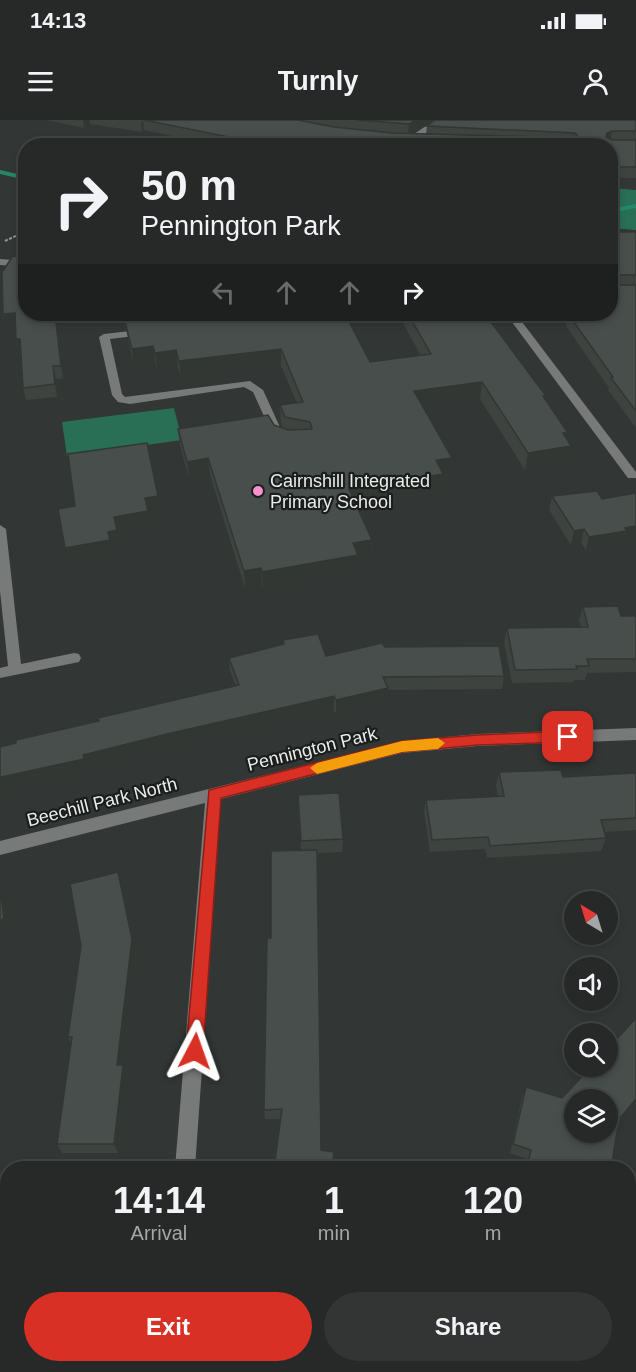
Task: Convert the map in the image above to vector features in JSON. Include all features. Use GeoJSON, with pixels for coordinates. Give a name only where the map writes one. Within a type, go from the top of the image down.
{"type":"FeatureCollection","features":[{"type":"Feature","properties":{"kind":"street"},"geometry":{"type":"LineString","coordinates":[[414,138],[430,125],[442,120]]}},
{"type":"Feature","properties":{"kind":"street"},"geometry":{"type":"LineString","coordinates":[[0,262],[18,263]]}},
{"type":"Feature","properties":{"kind":"street"},"geometry":{"type":"LineString","coordinates":[[516,321],[632,475]]}},
{"type":"Feature","properties":{"kind":"street"},"geometry":{"type":"LineString","coordinates":[[100,324],[117,395],[122,400],[130,401],[246,383],[258,390],[279,438],[288,442]]}},
{"type":"Feature","properties":{"kind":"street"},"geometry":{"type":"LineString","coordinates":[[104,337],[161,330]]}},
{"type":"Feature","properties":{"kind":"street"},"geometry":{"type":"LineString","coordinates":[[0,529],[15,669]]}},
{"type":"Feature","properties":{"kind":"street"},"geometry":{"type":"LineString","coordinates":[[0,673],[74,658]]}},
{"type":"Feature","properties":{"kind":"street","name":"Pennington Park"},"geometry":{"type":"LineString","coordinates":[[214,794],[402,747],[478,740],[636,734]]}},
{"type":"Feature","properties":{"kind":"street"},"geometry":{"type":"LineString","coordinates":[[186,1161],[214,794]]}},
{"type":"Feature","properties":{"kind":"street","name":"Beechill Park North"},"geometry":{"type":"LineString","coordinates":[[0,848],[214,794]]}},
{"type":"Feature","properties":{"kind":"path"},"geometry":{"type":"LineString","coordinates":[[0,246],[18,236]]}},
{"type":"Feature","properties":{"kind":"green space"},"geometry":{"type":"Polygon","coordinates":[[[618,189],[636,190],[636,230],[618,229],[618,189]]]}},
{"type":"Feature","properties":{"kind":"green space"},"geometry":{"type":"Polygon","coordinates":[[[174,408],[182,440],[67,456],[62,422],[174,408]]]}},
{"type":"Feature","properties":{"kind":"building"},"geometry":{"type":"Polygon","coordinates":[[[144,120],[298,120],[334,127],[392,133],[575,138],[233,138],[144,120]]]}},
{"type":"Feature","properties":{"kind":"building"},"geometry":{"type":"Polygon","coordinates":[[[357,120],[416,120],[409,124],[357,120]]]}},
{"type":"Feature","properties":{"kind":"building"},"geometry":{"type":"Polygon","coordinates":[[[435,120],[636,120],[636,131],[612,131],[607,133],[608,138],[575,138],[577,135],[575,133],[427,126],[435,120]]]}},
{"type":"Feature","properties":{"kind":"building"},"geometry":{"type":"Polygon","coordinates":[[[618,140],[636,140],[636,167],[618,167],[618,140]]]}},
{"type":"Feature","properties":{"kind":"building"},"geometry":{"type":"Polygon","coordinates":[[[618,232],[636,232],[636,275],[618,275],[618,232]]]}},
{"type":"Feature","properties":{"kind":"building"},"geometry":{"type":"Polygon","coordinates":[[[13,256],[18,256],[18,321],[56,321],[61,366],[53,366],[55,384],[23,388],[20,339],[16,339],[15,313],[3,314],[2,272],[13,256]]]}},
{"type":"Feature","properties":{"kind":"building"},"geometry":{"type":"Polygon","coordinates":[[[618,285],[636,285],[636,411],[611,378],[613,377],[573,321],[618,321],[618,285]]]}},
{"type":"Feature","properties":{"kind":"building"},"geometry":{"type":"Polygon","coordinates":[[[349,321],[370,362],[431,354],[412,321],[490,321],[546,396],[543,396],[568,433],[563,433],[571,446],[528,453],[482,382],[414,391],[452,458],[436,460],[443,474],[349,489],[372,540],[353,543],[358,555],[262,572],[261,568],[244,571],[208,458],[187,462],[178,429],[268,415],[274,425],[288,430],[312,429],[310,422],[285,417],[280,405],[303,402],[281,349],[179,361],[176,350],[155,353],[153,346],[132,349],[125,322],[349,321]]]}},
{"type":"Feature","properties":{"kind":"building"},"geometry":{"type":"Polygon","coordinates":[[[147,443],[158,496],[145,498],[148,511],[114,517],[117,530],[108,532],[110,540],[65,548],[58,509],[75,506],[68,454],[147,443]]]}},
{"type":"Feature","properties":{"kind":"building"},"geometry":{"type":"Polygon","coordinates":[[[597,491],[602,499],[636,493],[636,526],[625,528],[627,531],[589,537],[584,529],[574,531],[552,496],[597,491]]]}},
{"type":"Feature","properties":{"kind":"building"},"geometry":{"type":"Polygon","coordinates":[[[618,606],[621,616],[636,616],[636,659],[587,659],[589,666],[576,666],[577,669],[515,670],[507,628],[588,627],[583,607],[618,606]]]}},
{"type":"Feature","properties":{"kind":"building"},"geometry":{"type":"Polygon","coordinates":[[[318,634],[326,656],[382,643],[385,647],[499,646],[504,676],[383,677],[388,688],[336,700],[334,696],[167,734],[83,755],[84,759],[1,777],[2,781],[0,781],[0,747],[16,743],[16,740],[99,721],[98,718],[239,685],[229,658],[284,644],[283,640],[318,634]]]}},
{"type":"Feature","properties":{"kind":"building"},"geometry":{"type":"Polygon","coordinates":[[[561,770],[563,777],[636,773],[636,818],[601,820],[606,838],[490,846],[488,837],[432,840],[426,800],[504,796],[499,772],[561,770]]]}},
{"type":"Feature","properties":{"kind":"building"},"geometry":{"type":"Polygon","coordinates":[[[339,793],[343,839],[301,841],[298,795],[339,793]]]}},
{"type":"Feature","properties":{"kind":"building"},"geometry":{"type":"Polygon","coordinates":[[[317,850],[321,1150],[334,1152],[333,1161],[275,1161],[282,1109],[264,1110],[267,938],[271,938],[271,851],[317,850]]]}},
{"type":"Feature","properties":{"kind":"building"},"geometry":{"type":"Polygon","coordinates":[[[118,872],[132,939],[117,1065],[123,1065],[114,1144],[57,1144],[72,1037],[68,1037],[81,946],[70,884],[118,872]]]}},
{"type":"Feature","properties":{"kind":"building"},"geometry":{"type":"Polygon","coordinates":[[[0,887],[4,919],[0,920],[0,887]]]}},
{"type":"Feature","properties":{"kind":"building"},"geometry":{"type":"Polygon","coordinates":[[[636,1018],[636,1099],[619,1119],[618,1125],[618,1089],[570,1089],[582,1077],[618,1077],[618,1038],[636,1018]]]}},
{"type":"Feature","properties":{"kind":"building"},"geometry":{"type":"Polygon","coordinates":[[[526,1087],[562,1098],[564,1096],[564,1143],[615,1143],[612,1161],[529,1161],[531,1150],[513,1144],[526,1087]]]}},
{"type":"Feature","properties":{"kind":"waterway"},"geometry":{"type":"LineString","coordinates":[[0,172],[18,176]]}},
{"type":"Feature","properties":{"kind":"waterway"},"geometry":{"type":"LineString","coordinates":[[618,209],[636,206]]}},
{"type":"Feature","properties":{"kind":"slow traffic"},"geometry":{"type":"LineString","coordinates":[[317,768],[402,747],[438,743]]}},
{"type":"Feature","properties":{"kind":"place","name":"Cairnshill Integrated Primary School"},"geometry":{"type":"Point","coordinates":[258,491]}},
{"type":"Feature","properties":{"kind":"route"},"geometry":{"type":"LineString","coordinates":[[195,1051],[214,794],[402,747],[478,740],[568,737]]}}]}
